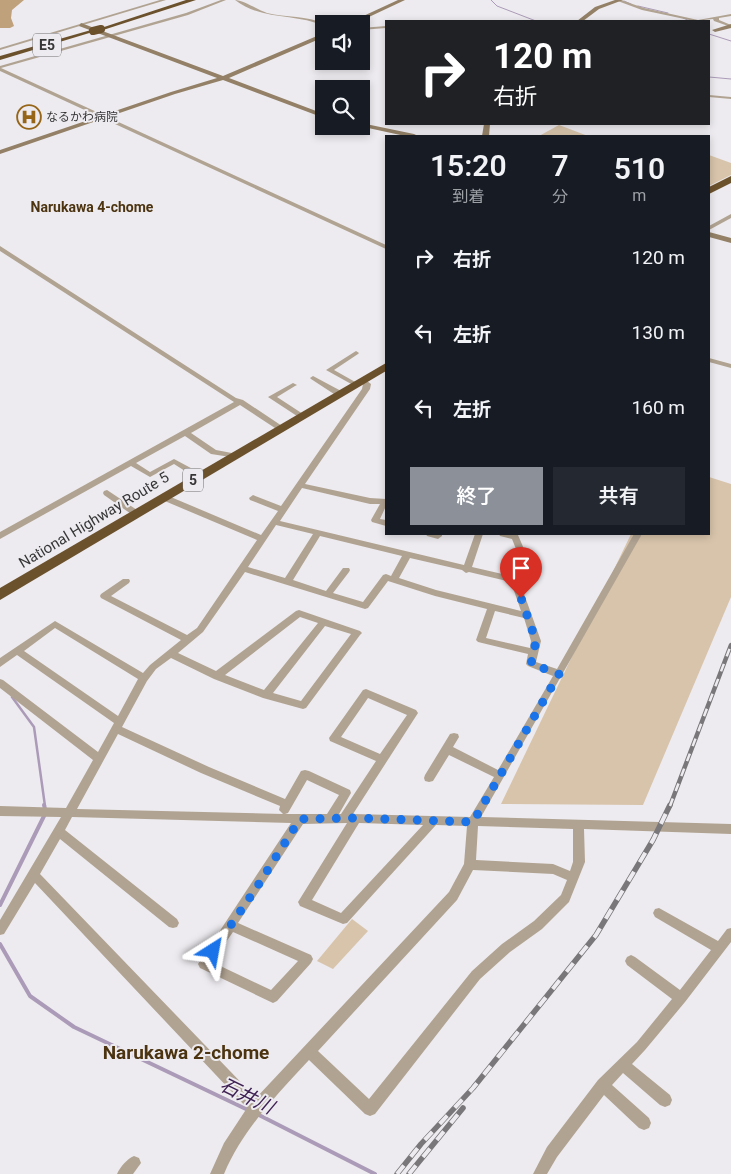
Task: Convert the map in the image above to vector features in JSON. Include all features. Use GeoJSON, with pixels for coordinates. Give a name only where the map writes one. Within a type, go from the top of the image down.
{"type":"FeatureCollection","features":[{"type":"Feature","properties":{"kind":"highway","name":"E5"},"geometry":{"type":"LineString","coordinates":[[95,30],[186,0]]}},
{"type":"Feature","properties":{"kind":"highway","name":"E5"},"geometry":{"type":"LineString","coordinates":[[0,57],[193,0]]}},
{"type":"Feature","properties":{"kind":"highway"},"geometry":{"type":"LineString","coordinates":[[710,190],[731,179]]}},
{"type":"Feature","properties":{"kind":"highway","name":"National Highway Route 5"},"geometry":{"type":"LineString","coordinates":[[0,595],[385,367]]}},
{"type":"Feature","properties":{"kind":"street"},"geometry":{"type":"LineString","coordinates":[[0,49],[164,0]]}},
{"type":"Feature","properties":{"kind":"street"},"geometry":{"type":"LineString","coordinates":[[0,68],[108,35],[187,14],[224,0]]}},
{"type":"Feature","properties":{"kind":"street"},"geometry":{"type":"LineString","coordinates":[[237,0],[251,9],[277,16],[315,22]]}},
{"type":"Feature","properties":{"kind":"street"},"geometry":{"type":"LineString","coordinates":[[369,15],[402,0]]}},
{"type":"Feature","properties":{"kind":"street"},"geometry":{"type":"LineString","coordinates":[[581,20],[597,8],[618,0],[636,7],[694,20]]}},
{"type":"Feature","properties":{"kind":"street"},"geometry":{"type":"LineString","coordinates":[[705,20],[731,16]]}},
{"type":"Feature","properties":{"kind":"street"},"geometry":{"type":"LineString","coordinates":[[730,27],[715,20],[731,16]]}},
{"type":"Feature","properties":{"kind":"street"},"geometry":{"type":"LineString","coordinates":[[81,25],[222,80],[315,113]]}},
{"type":"Feature","properties":{"kind":"street"},"geometry":{"type":"LineString","coordinates":[[370,29],[385,27]]}},
{"type":"Feature","properties":{"kind":"street"},"geometry":{"type":"LineString","coordinates":[[715,30],[730,27]]}},
{"type":"Feature","properties":{"kind":"street"},"geometry":{"type":"LineString","coordinates":[[0,152],[173,93],[222,80],[315,39]]}},
{"type":"Feature","properties":{"kind":"street"},"geometry":{"type":"LineString","coordinates":[[0,68],[385,247]]}},
{"type":"Feature","properties":{"kind":"street"},"geometry":{"type":"LineString","coordinates":[[710,96],[731,98]]}},
{"type":"Feature","properties":{"kind":"street"},"geometry":{"type":"LineString","coordinates":[[370,127],[409,135]]}},
{"type":"Feature","properties":{"kind":"street"},"geometry":{"type":"LineString","coordinates":[[710,227],[731,216]]}},
{"type":"Feature","properties":{"kind":"street"},"geometry":{"type":"LineString","coordinates":[[710,234],[731,241]]}},
{"type":"Feature","properties":{"kind":"street"},"geometry":{"type":"LineString","coordinates":[[0,248],[233,400],[240,402],[282,428]]}},
{"type":"Feature","properties":{"kind":"street"},"geometry":{"type":"LineString","coordinates":[[0,930],[70,813],[98,758],[144,678],[153,667],[200,630],[366,389],[368,384],[329,370],[356,353]]}},
{"type":"Feature","properties":{"kind":"street"},"geometry":{"type":"LineString","coordinates":[[710,360],[731,366]]}},
{"type":"Feature","properties":{"kind":"street"},"geometry":{"type":"LineString","coordinates":[[312,378],[340,394]]}},
{"type":"Feature","properties":{"kind":"street"},"geometry":{"type":"LineString","coordinates":[[293,385],[272,397],[300,416]]}},
{"type":"Feature","properties":{"kind":"street"},"geometry":{"type":"LineString","coordinates":[[0,536],[240,402]]}},
{"type":"Feature","properties":{"kind":"street"},"geometry":{"type":"LineString","coordinates":[[185,432],[214,452],[234,456]]}},
{"type":"Feature","properties":{"kind":"street"},"geometry":{"type":"LineString","coordinates":[[131,463],[150,475],[174,461],[199,476]]}},
{"type":"Feature","properties":{"kind":"street"},"geometry":{"type":"LineString","coordinates":[[300,485],[370,501],[385,501]]}},
{"type":"Feature","properties":{"kind":"street"},"geometry":{"type":"LineString","coordinates":[[107,493],[137,514]]}},
{"type":"Feature","properties":{"kind":"street"},"geometry":{"type":"LineString","coordinates":[[163,497],[262,539]]}},
{"type":"Feature","properties":{"kind":"street"},"geometry":{"type":"LineString","coordinates":[[253,498],[283,510]]}},
{"type":"Feature","properties":{"kind":"street"},"geometry":{"type":"LineString","coordinates":[[385,503],[375,520],[385,523]]}},
{"type":"Feature","properties":{"kind":"street"},"geometry":{"type":"LineString","coordinates":[[274,522],[466,570],[515,580]]}},
{"type":"Feature","properties":{"kind":"street"},"geometry":{"type":"LineString","coordinates":[[288,581],[318,534]]}},
{"type":"Feature","properties":{"kind":"street"},"geometry":{"type":"LineString","coordinates":[[466,570],[479,535]]}},
{"type":"Feature","properties":{"kind":"street"},"geometry":{"type":"LineString","coordinates":[[508,535],[515,537],[520,549],[515,580],[536,641],[531,664],[559,674]]}},
{"type":"Feature","properties":{"kind":"street"},"geometry":{"type":"LineString","coordinates":[[217,1174],[227,1148],[240,1127],[256,1108],[453,896],[470,865],[473,822],[637,535]]}},
{"type":"Feature","properties":{"kind":"street"},"geometry":{"type":"LineString","coordinates":[[394,579],[407,555]]}},
{"type":"Feature","properties":{"kind":"street"},"geometry":{"type":"LineString","coordinates":[[243,568],[366,606],[386,577],[435,593],[527,616]]}},
{"type":"Feature","properties":{"kind":"street"},"geometry":{"type":"LineString","coordinates":[[328,594],[346,570]]}},
{"type":"Feature","properties":{"kind":"street"},"geometry":{"type":"LineString","coordinates":[[126,581],[104,596],[188,640]]}},
{"type":"Feature","properties":{"kind":"street"},"geometry":{"type":"LineString","coordinates":[[492,608],[481,640],[533,652]]}},
{"type":"Feature","properties":{"kind":"street"},"geometry":{"type":"LineString","coordinates":[[170,653],[217,676],[266,695],[303,705],[357,633],[299,613],[217,676]]}},
{"type":"Feature","properties":{"kind":"street"},"geometry":{"type":"LineString","coordinates":[[266,695],[324,621]]}},
{"type":"Feature","properties":{"kind":"street"},"geometry":{"type":"LineString","coordinates":[[0,663],[55,624],[144,678]]}},
{"type":"Feature","properties":{"kind":"street"},"geometry":{"type":"LineString","coordinates":[[18,651],[117,726],[205,770],[286,804]]}},
{"type":"Feature","properties":{"kind":"street"},"geometry":{"type":"LineString","coordinates":[[0,683],[98,758]]}},
{"type":"Feature","properties":{"kind":"street"},"geometry":{"type":"LineString","coordinates":[[383,760],[334,738],[366,693],[413,713],[383,760],[304,902],[343,919],[434,820]]}},
{"type":"Feature","properties":{"kind":"street"},"geometry":{"type":"LineString","coordinates":[[429,778],[454,737]]}},
{"type":"Feature","properties":{"kind":"street"},"geometry":{"type":"LineString","coordinates":[[447,749],[499,775]]}},
{"type":"Feature","properties":{"kind":"street"},"geometry":{"type":"LineString","coordinates":[[281,817],[286,804],[305,774],[346,793],[330,818]]}},
{"type":"Feature","properties":{"kind":"street"},"geometry":{"type":"LineString","coordinates":[[0,811],[300,819],[434,820],[731,829]]}},
{"type":"Feature","properties":{"kind":"street"},"geometry":{"type":"LineString","coordinates":[[230,925],[307,959],[273,997],[204,964],[230,925],[255,890],[300,819]]}},
{"type":"Feature","properties":{"kind":"street"},"geometry":{"type":"LineString","coordinates":[[310,1052],[370,1109],[476,975],[506,948],[538,925],[564,898],[579,862],[578,825]]}},
{"type":"Feature","properties":{"kind":"street"},"geometry":{"type":"LineString","coordinates":[[59,832],[173,923]]}},
{"type":"Feature","properties":{"kind":"street"},"geometry":{"type":"LineString","coordinates":[[470,865],[553,869],[573,877]]}},
{"type":"Feature","properties":{"kind":"street"},"geometry":{"type":"LineString","coordinates":[[33,874],[256,1108]]}},
{"type":"Feature","properties":{"kind":"street"},"geometry":{"type":"LineString","coordinates":[[660,913],[719,948]]}},
{"type":"Feature","properties":{"kind":"street"},"geometry":{"type":"LineString","coordinates":[[540,1174],[552,1152],[602,1085],[640,1046],[682,998],[731,932]]}},
{"type":"Feature","properties":{"kind":"street"},"geometry":{"type":"LineString","coordinates":[[631,961],[682,998]]}},
{"type":"Feature","properties":{"kind":"street"},"geometry":{"type":"LineString","coordinates":[[622,1064],[665,1100]]}},
{"type":"Feature","properties":{"kind":"street"},"geometry":{"type":"LineString","coordinates":[[602,1085],[644,1122]]}},
{"type":"Feature","properties":{"kind":"shaded area"},"geometry":{"type":"Polygon","coordinates":[[[0,0],[24,0],[12,10],[11,18],[14,26],[10,28],[0,28],[0,0]]]}},
{"type":"Feature","properties":{"kind":"shaded area"},"geometry":{"type":"Polygon","coordinates":[[[559,125],[585,135],[541,135],[559,125]]]}},
{"type":"Feature","properties":{"kind":"shaded area"},"geometry":{"type":"Polygon","coordinates":[[[710,155],[731,163],[731,175],[710,186],[710,155]]]}},
{"type":"Feature","properties":{"kind":"shaded area"},"geometry":{"type":"Polygon","coordinates":[[[710,477],[731,484],[731,597],[643,805],[501,804],[631,535],[710,535],[710,477]]]}},
{"type":"Feature","properties":{"kind":"shaded area"},"geometry":{"type":"Polygon","coordinates":[[[352,919],[368,931],[333,969],[317,961],[352,919]]]}},
{"type":"Feature","properties":{"kind":"waterway"},"geometry":{"type":"LineString","coordinates":[[491,0],[497,6],[533,20]]}},
{"type":"Feature","properties":{"kind":"waterway"},"geometry":{"type":"LineString","coordinates":[[624,1],[631,4]]}},
{"type":"Feature","properties":{"kind":"waterway"},"geometry":{"type":"LineString","coordinates":[[638,6],[668,13]]}},
{"type":"Feature","properties":{"kind":"waterway"},"geometry":{"type":"LineString","coordinates":[[683,18],[688,20]]}},
{"type":"Feature","properties":{"kind":"waterway"},"geometry":{"type":"LineString","coordinates":[[710,34],[731,41]]}},
{"type":"Feature","properties":{"kind":"waterway"},"geometry":{"type":"LineString","coordinates":[[710,77],[731,79]]}},
{"type":"Feature","properties":{"kind":"waterway","name":"石井川"},"geometry":{"type":"LineString","coordinates":[[12,697],[34,727],[45,806]]}},
{"type":"Feature","properties":{"kind":"waterway","name":"石井川"},"geometry":{"type":"LineString","coordinates":[[44,805],[45,809]]}},
{"type":"Feature","properties":{"kind":"waterway","name":"石井川"},"geometry":{"type":"LineString","coordinates":[[0,905],[45,814]]}},
{"type":"Feature","properties":{"kind":"waterway","name":"石井川"},"geometry":{"type":"LineString","coordinates":[[0,944],[30,996],[74,1027],[248,1110]]}},
{"type":"Feature","properties":{"kind":"waterway","name":"石井川"},"geometry":{"type":"LineString","coordinates":[[257,1114],[375,1174]]}},
{"type":"Feature","properties":{"kind":"railway"},"geometry":{"type":"LineString","coordinates":[[670,806],[731,645]]}},
{"type":"Feature","properties":{"kind":"railway"},"geometry":{"type":"LineString","coordinates":[[397,1174],[421,1144],[473,1088],[596,935],[653,840],[670,805]]}},
{"type":"Feature","properties":{"kind":"railway"},"geometry":{"type":"LineString","coordinates":[[409,1174],[463,1108]]}},
{"type":"Feature","properties":{"kind":"place","name":"なるかわ病院"},"geometry":{"type":"Point","coordinates":[29,117]}},
{"type":"Feature","properties":{"kind":"district","name":"Narukawa 4-chome"},"geometry":{"type":"Point","coordinates":[92,207]}},
{"type":"Feature","properties":{"kind":"district","name":"Narukawa 2-chome"},"geometry":{"type":"Point","coordinates":[186,1052]}},
{"type":"Feature","properties":{"kind":"route"},"geometry":{"type":"LineString","coordinates":[[213,951],[300,819],[356,818],[473,822],[559,674],[531,664],[536,641],[521,598]]}}]}
